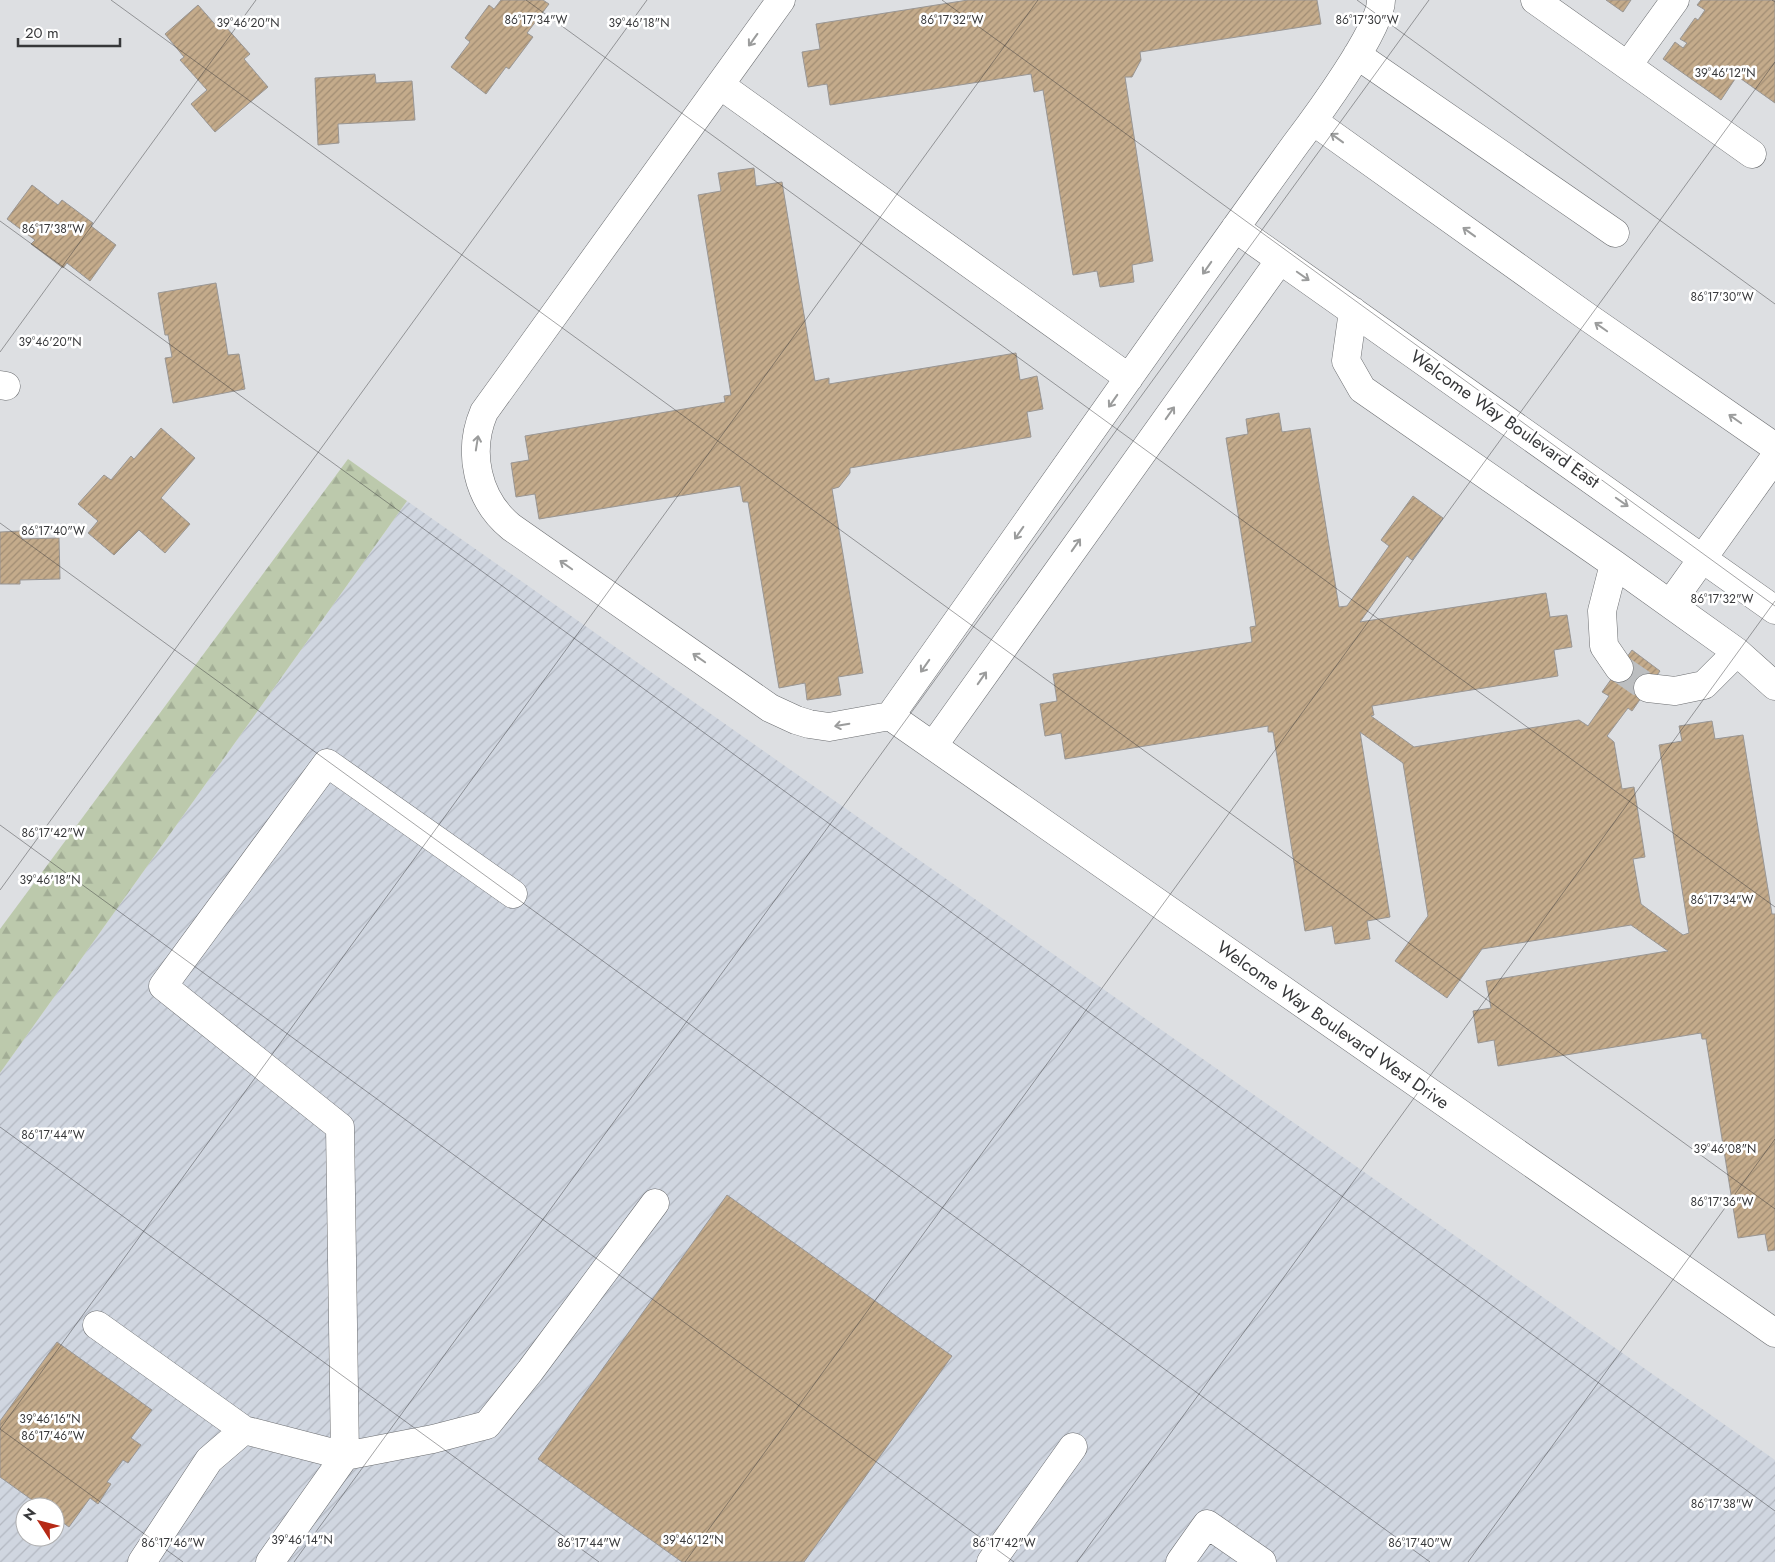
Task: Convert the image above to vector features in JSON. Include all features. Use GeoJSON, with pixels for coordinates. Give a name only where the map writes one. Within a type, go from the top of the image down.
{"type":"FeatureCollection","features":[{"type":"Feature","properties":{"kind":"street"},"geometry":{"type":"LineString","coordinates":[[781,0],[484,412],[476,441],[476,471],[491,506],[505,522],[770,708],[796,720],[829,727],[890,716],[1235,228],[1313,121],[1357,55],[1379,13],[1381,0]]}},
{"type":"Feature","properties":{"kind":"street"},"geometry":{"type":"LineString","coordinates":[[1535,0],[1752,154]]}},
{"type":"Feature","properties":{"kind":"street"},"geometry":{"type":"LineString","coordinates":[[1628,65],[1675,0]]}},
{"type":"Feature","properties":{"kind":"street"},"geometry":{"type":"LineString","coordinates":[[1357,55],[1615,233]]}},
{"type":"Feature","properties":{"kind":"street"},"geometry":{"type":"LineString","coordinates":[[720,85],[1129,378]]}},
{"type":"Feature","properties":{"kind":"street"},"geometry":{"type":"LineString","coordinates":[[1313,121],[1586,316],[1775,447]]}},
{"type":"Feature","properties":{"kind":"street","name":"Welcome Way Boulevard East"},"geometry":{"type":"LineString","coordinates":[[1235,228],[1775,610]]}},
{"type":"Feature","properties":{"kind":"street"},"geometry":{"type":"LineString","coordinates":[[933,746],[1280,260]]}},
{"type":"Feature","properties":{"kind":"street"},"geometry":{"type":"LineString","coordinates":[[1353,311],[1346,361],[1362,389],[1737,652],[1775,686]]}},
{"type":"Feature","properties":{"kind":"street"},"geometry":{"type":"LineString","coordinates":[[1670,604],[1701,558],[1775,457]]}},
{"type":"Feature","properties":{"kind":"street"},"geometry":{"type":"LineString","coordinates":[[1614,564],[1602,611],[1604,646],[1619,668]]}},
{"type":"Feature","properties":{"kind":"street"},"geometry":{"type":"LineString","coordinates":[[1648,688],[1675,691],[1704,685],[1737,652]]}},
{"type":"Feature","properties":{"kind":"street","name":"Welcome Way Boulevard West Drive"},"geometry":{"type":"LineString","coordinates":[[890,716],[1775,1333]]}},
{"type":"Feature","properties":{"kind":"street"},"geometry":{"type":"LineString","coordinates":[[270,1562],[345,1456],[340,1128],[164,986],[327,763],[513,894]]}},
{"type":"Feature","properties":{"kind":"street"},"geometry":{"type":"LineString","coordinates":[[97,1325],[244,1430],[345,1456],[433,1439],[487,1425],[530,1371],[655,1203]]}},
{"type":"Feature","properties":{"kind":"street"},"geometry":{"type":"LineString","coordinates":[[142,1562],[209,1460],[244,1430]]}},
{"type":"Feature","properties":{"kind":"street"},"geometry":{"type":"LineString","coordinates":[[991,1562],[1074,1448]]}},
{"type":"Feature","properties":{"kind":"street"},"geometry":{"type":"LineString","coordinates":[[1180,1562],[1207,1524],[1262,1562]]}},
{"type":"Feature","properties":{"kind":"shaded area"},"geometry":{"type":"Polygon","coordinates":[[[407,501],[1775,1460],[1775,1562],[0,1562],[0,1073],[407,501]]]}},
{"type":"Feature","properties":{"kind":"green space"},"geometry":{"type":"Polygon","coordinates":[[[348,459],[407,501],[0,1073],[0,929],[348,459]]]}},
{"type":"Feature","properties":{"kind":"building"},"geometry":{"type":"Polygon","coordinates":[[[501,0],[543,0],[549,4],[527,33],[533,37],[509,69],[506,67],[486,94],[451,67],[470,42],[465,38],[489,5],[494,9],[501,0]]]}},
{"type":"Feature","properties":{"kind":"building"},"geometry":{"type":"Polygon","coordinates":[[[968,0],[1317,0],[1321,24],[1140,52],[1141,60],[1132,77],[1125,77],[1153,261],[1132,265],[1134,282],[1100,287],[1097,271],[1073,275],[1043,90],[1034,92],[1031,74],[830,105],[827,84],[808,87],[802,52],[820,49],[816,24],[968,0]]]}},
{"type":"Feature","properties":{"kind":"building"},"geometry":{"type":"Polygon","coordinates":[[[1606,0],[1631,0],[1623,12],[1606,0]]]}},
{"type":"Feature","properties":{"kind":"building"},"geometry":{"type":"Polygon","coordinates":[[[1701,0],[1775,0],[1775,103],[1737,76],[1721,100],[1663,59],[1675,42],[1683,48],[1687,43],[1680,39],[1695,18],[1698,20],[1705,10],[1697,5],[1701,0]]]}},
{"type":"Feature","properties":{"kind":"building"},"geometry":{"type":"Polygon","coordinates":[[[198,5],[220,30],[225,26],[250,54],[244,59],[268,87],[215,132],[191,104],[207,90],[180,60],[184,57],[165,34],[198,5]]]}},
{"type":"Feature","properties":{"kind":"building"},"geometry":{"type":"Polygon","coordinates":[[[375,74],[376,83],[412,81],[415,120],[338,124],[339,143],[318,145],[315,78],[375,74]]]}},
{"type":"Feature","properties":{"kind":"building"},"geometry":{"type":"Polygon","coordinates":[[[754,168],[756,186],[782,182],[815,381],[829,378],[829,384],[1016,353],[1020,380],[1037,376],[1043,409],[1027,412],[1031,437],[850,468],[850,473],[839,487],[832,489],[863,673],[838,677],[841,695],[807,700],[805,683],[779,688],[748,502],[743,502],[740,486],[539,519],[535,494],[516,497],[511,463],[529,460],[525,436],[725,402],[724,396],[731,395],[698,195],[721,191],[718,173],[754,168]]]}},
{"type":"Feature","properties":{"kind":"building"},"geometry":{"type":"Polygon","coordinates":[[[32,185],[58,205],[62,200],[93,223],[91,226],[116,245],[90,281],[67,263],[63,268],[31,244],[35,240],[7,219],[32,185]]]}},
{"type":"Feature","properties":{"kind":"building"},"geometry":{"type":"Polygon","coordinates":[[[216,283],[228,355],[239,354],[245,389],[173,403],[165,358],[172,357],[168,335],[165,335],[158,293],[216,283]]]}},
{"type":"Feature","properties":{"kind":"building"},"geometry":{"type":"Polygon","coordinates":[[[1279,413],[1282,432],[1310,428],[1339,607],[1347,606],[1389,546],[1381,540],[1413,496],[1443,518],[1412,560],[1407,556],[1360,622],[1546,593],[1550,617],[1567,615],[1572,647],[1554,650],[1558,676],[1372,706],[1374,715],[1371,716],[1414,747],[1579,720],[1588,726],[1609,696],[1602,692],[1632,650],[1660,671],[1632,711],[1628,708],[1607,736],[1614,742],[1622,789],[1634,787],[1645,857],[1633,859],[1641,904],[1683,935],[1689,933],[1659,745],[1682,741],[1679,726],[1712,721],[1715,739],[1743,735],[1772,914],[1775,914],[1775,1250],[1768,1251],[1765,1234],[1738,1238],[1706,1039],[1702,1039],[1701,1033],[1498,1066],[1494,1040],[1478,1043],[1473,1011],[1491,1008],[1486,981],[1668,951],[1631,925],[1482,949],[1447,998],[1395,961],[1428,916],[1403,763],[1360,732],[1390,917],[1367,921],[1370,939],[1335,944],[1332,926],[1305,931],[1273,732],[1268,732],[1268,726],[1065,759],[1061,733],[1045,736],[1040,704],[1057,701],[1053,674],[1252,642],[1250,627],[1256,626],[1226,438],[1248,434],[1246,419],[1279,413]]]}},
{"type":"Feature","properties":{"kind":"building"},"geometry":{"type":"Polygon","coordinates":[[[161,428],[195,458],[161,498],[190,524],[165,553],[139,530],[114,555],[88,533],[98,521],[78,504],[104,475],[111,480],[131,456],[134,459],[161,428]]]}},
{"type":"Feature","properties":{"kind":"building"},"geometry":{"type":"Polygon","coordinates":[[[21,531],[22,539],[59,538],[60,579],[20,580],[20,584],[0,584],[0,532],[21,531]]]}},
{"type":"Feature","properties":{"kind":"building"},"geometry":{"type":"Polygon","coordinates":[[[727,1195],[952,1356],[804,1562],[682,1562],[538,1459],[727,1195]]]}},
{"type":"Feature","properties":{"kind":"building"},"geometry":{"type":"Polygon","coordinates":[[[57,1342],[152,1410],[131,1438],[141,1445],[128,1463],[123,1460],[107,1482],[111,1484],[98,1504],[90,1498],[69,1527],[65,1524],[65,1497],[28,1497],[0,1477],[0,1421],[57,1342]]]}},
{"type":"Feature","properties":{"kind":"tunnel"},"geometry":{"type":"LineString","coordinates":[[1619,668],[1648,688]]}}]}
